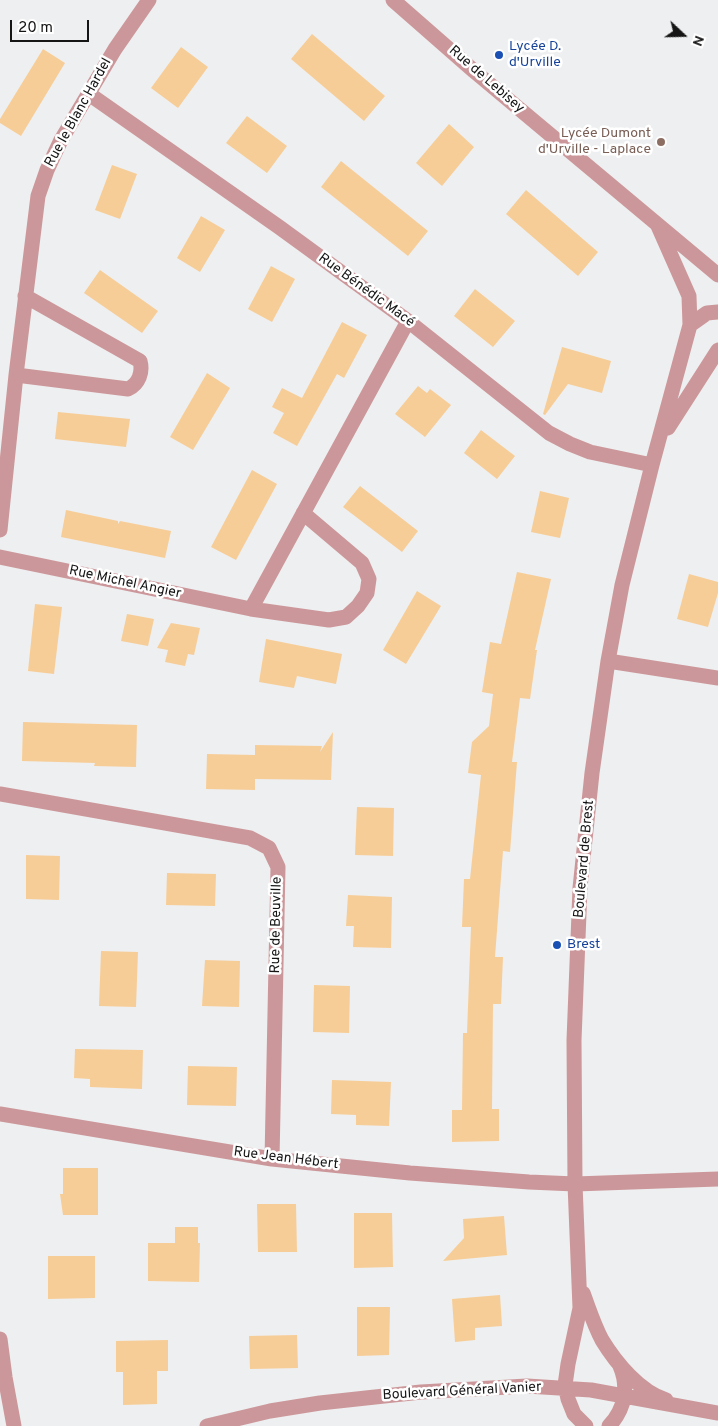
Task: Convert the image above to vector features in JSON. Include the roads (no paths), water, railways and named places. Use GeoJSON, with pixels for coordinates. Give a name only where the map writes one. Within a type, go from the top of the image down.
{"type":"FeatureCollection","features":[{"type":"Feature","properties":{"kind":"street","name":"Rue le Blanc Hardel"},"geometry":{"type":"LineString","coordinates":[[0,530],[16,375],[38,196],[47,170],[61,140],[116,49],[149,0]]}},
{"type":"Feature","properties":{"kind":"street","name":"Rue de Lebisey"},"geometry":{"type":"LineString","coordinates":[[393,0],[474,71],[718,275]]}},
{"type":"Feature","properties":{"kind":"street","name":"Rue Bénédic Macé"},"geometry":{"type":"LineString","coordinates":[[89,94],[279,227],[408,322],[549,434],[590,452],[652,465]]}},
{"type":"Feature","properties":{"kind":"street","name":"Boulevard de Brest"},"geometry":{"type":"LineString","coordinates":[[571,1351],[580,1308],[575,1184],[574,1040],[580,888],[592,773],[608,661],[622,585],[690,325],[689,296],[658,226]]}},
{"type":"Feature","properties":{"kind":"street"},"geometry":{"type":"LineString","coordinates":[[16,375],[128,389],[137,382],[141,372],[140,361],[25,296]]}},
{"type":"Feature","properties":{"kind":"street"},"geometry":{"type":"LineString","coordinates":[[690,325],[707,313],[718,312]]}},
{"type":"Feature","properties":{"kind":"street"},"geometry":{"type":"LineString","coordinates":[[251,608],[408,322]]}},
{"type":"Feature","properties":{"kind":"street","name":"Boulevard de Brest"},"geometry":{"type":"LineString","coordinates":[[660,440],[718,350]]}},
{"type":"Feature","properties":{"kind":"street","name":"Rue Michel Angier"},"geometry":{"type":"LineString","coordinates":[[0,557],[251,608],[329,620],[346,617],[358,606],[366,592],[368,579],[362,563],[303,513]]}},
{"type":"Feature","properties":{"kind":"street"},"geometry":{"type":"LineString","coordinates":[[608,661],[718,678]]}},
{"type":"Feature","properties":{"kind":"street","name":"Rue de Beuville"},"geometry":{"type":"LineString","coordinates":[[0,794],[250,838],[269,848],[278,867],[272,1159]]}},
{"type":"Feature","properties":{"kind":"street","name":"Rue Jean Hébert"},"geometry":{"type":"LineString","coordinates":[[0,1114],[272,1159],[410,1173],[575,1184],[718,1179]]}},
{"type":"Feature","properties":{"kind":"street"},"geometry":{"type":"LineString","coordinates":[[580,1285],[603,1340],[628,1374],[660,1398],[686,1407]]}},
{"type":"Feature","properties":{"kind":"street"},"geometry":{"type":"LineString","coordinates":[[0,1339],[14,1426]]}},
{"type":"Feature","properties":{"kind":"street"},"geometry":{"type":"LineString","coordinates":[[527,1386],[547,1384],[558,1377],[571,1351]]}},
{"type":"Feature","properties":{"kind":"street"},"geometry":{"type":"LineString","coordinates":[[571,1351],[566,1376],[566,1388],[574,1414],[586,1426]]}},
{"type":"Feature","properties":{"kind":"street"},"geometry":{"type":"LineString","coordinates":[[609,1426],[617,1417],[624,1397],[624,1377],[620,1364]]}},
{"type":"Feature","properties":{"kind":"street","name":"Boulevard Général Vanier"},"geometry":{"type":"LineString","coordinates":[[207,1426],[270,1411],[328,1402],[420,1392],[527,1386],[591,1390],[718,1413]]}},
{"type":"Feature","properties":{"kind":"place","name":"Lycée D. d'Urville"},"geometry":{"type":"Point","coordinates":[499,55]}},
{"type":"Feature","properties":{"kind":"place","name":"Lycée Dumont d'Urville - Laplace"},"geometry":{"type":"Point","coordinates":[661,142]}},
{"type":"Feature","properties":{"kind":"place","name":"Brest"},"geometry":{"type":"Point","coordinates":[557,945]}}]}
